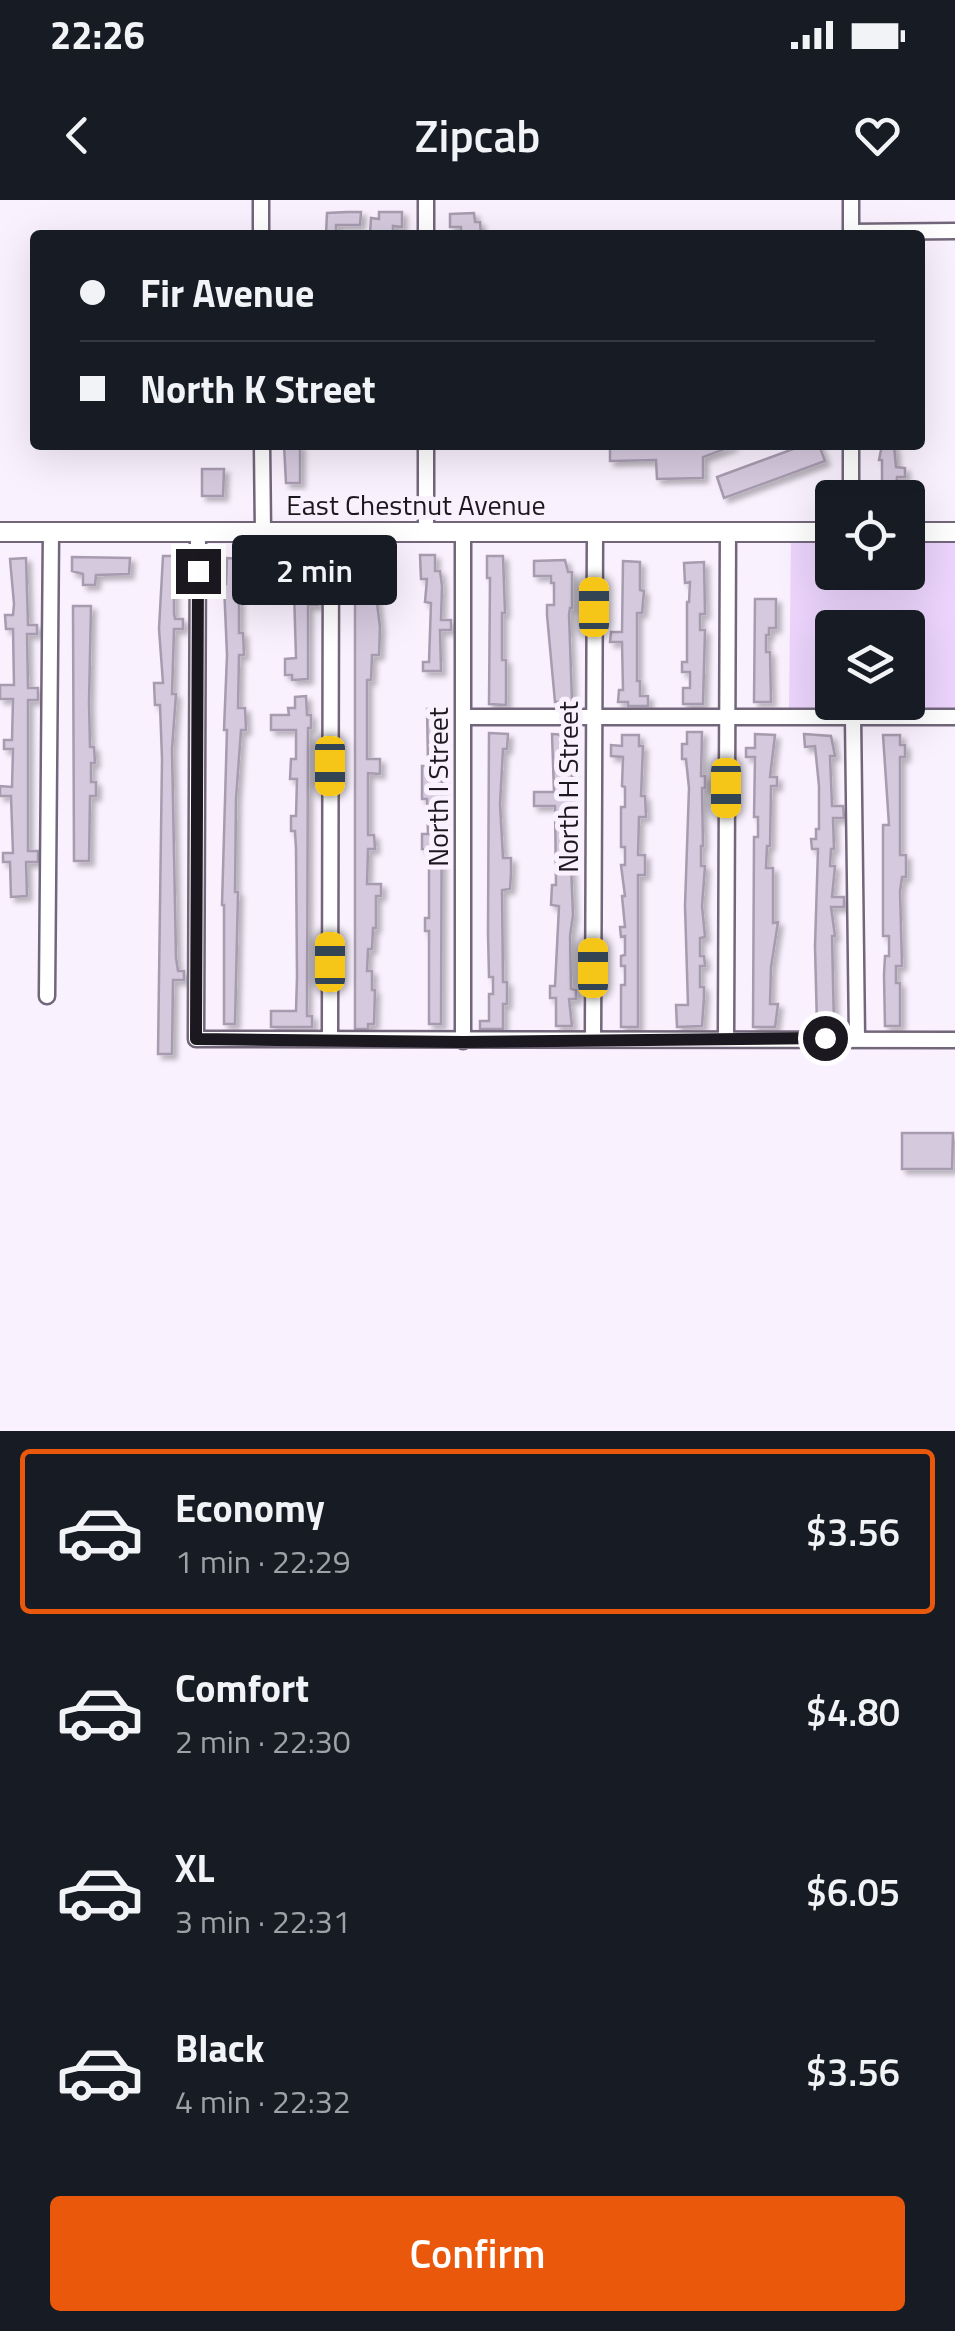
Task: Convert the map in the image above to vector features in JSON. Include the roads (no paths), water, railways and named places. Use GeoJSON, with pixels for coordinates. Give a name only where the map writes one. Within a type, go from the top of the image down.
{"type":"FeatureCollection","features":[{"type":"Feature","properties":{"kind":"street"},"geometry":{"type":"LineString","coordinates":[[261,200],[261,230]]}},
{"type":"Feature","properties":{"kind":"street"},"geometry":{"type":"LineString","coordinates":[[426,200],[426,230]]}},
{"type":"Feature","properties":{"kind":"street"},"geometry":{"type":"LineString","coordinates":[[851,200],[851,230]]}},
{"type":"Feature","properties":{"kind":"street"},"geometry":{"type":"LineString","coordinates":[[925,232],[955,231]]}},
{"type":"Feature","properties":{"kind":"street"},"geometry":{"type":"LineString","coordinates":[[262,450],[263,532]]}},
{"type":"Feature","properties":{"kind":"street"},"geometry":{"type":"LineString","coordinates":[[426,450],[426,532]]}},
{"type":"Feature","properties":{"kind":"street"},"geometry":{"type":"LineString","coordinates":[[851,450],[851,480]]}},
{"type":"Feature","properties":{"kind":"street","name":"East Chestnut Avenue"},"geometry":{"type":"LineString","coordinates":[[0,532],[815,532]]}},
{"type":"Feature","properties":{"kind":"street"},"geometry":{"type":"LineString","coordinates":[[48,996],[51,532]]}},
{"type":"Feature","properties":{"kind":"street"},"geometry":{"type":"LineString","coordinates":[[198,532],[196,1039],[955,1040]]}},
{"type":"Feature","properties":{"kind":"street"},"geometry":{"type":"LineString","coordinates":[[330,1040],[331,532]]}},
{"type":"Feature","properties":{"kind":"street","name":"North I Street"},"geometry":{"type":"LineString","coordinates":[[463,532],[463,1042]]}},
{"type":"Feature","properties":{"kind":"street"},"geometry":{"type":"LineString","coordinates":[[925,532],[955,532]]}},
{"type":"Feature","properties":{"kind":"street"},"geometry":{"type":"LineString","coordinates":[[726,1038],[728,533]]}},
{"type":"Feature","properties":{"kind":"street","name":"North H Street"},"geometry":{"type":"LineString","coordinates":[[593,1040],[594,534]]}},
{"type":"Feature","properties":{"kind":"street"},"geometry":{"type":"LineString","coordinates":[[462,717],[815,718]]}},
{"type":"Feature","properties":{"kind":"street"},"geometry":{"type":"LineString","coordinates":[[925,718],[955,718]]}},
{"type":"Feature","properties":{"kind":"street"},"geometry":{"type":"LineString","coordinates":[[853,720],[858,1038]]}}]}
